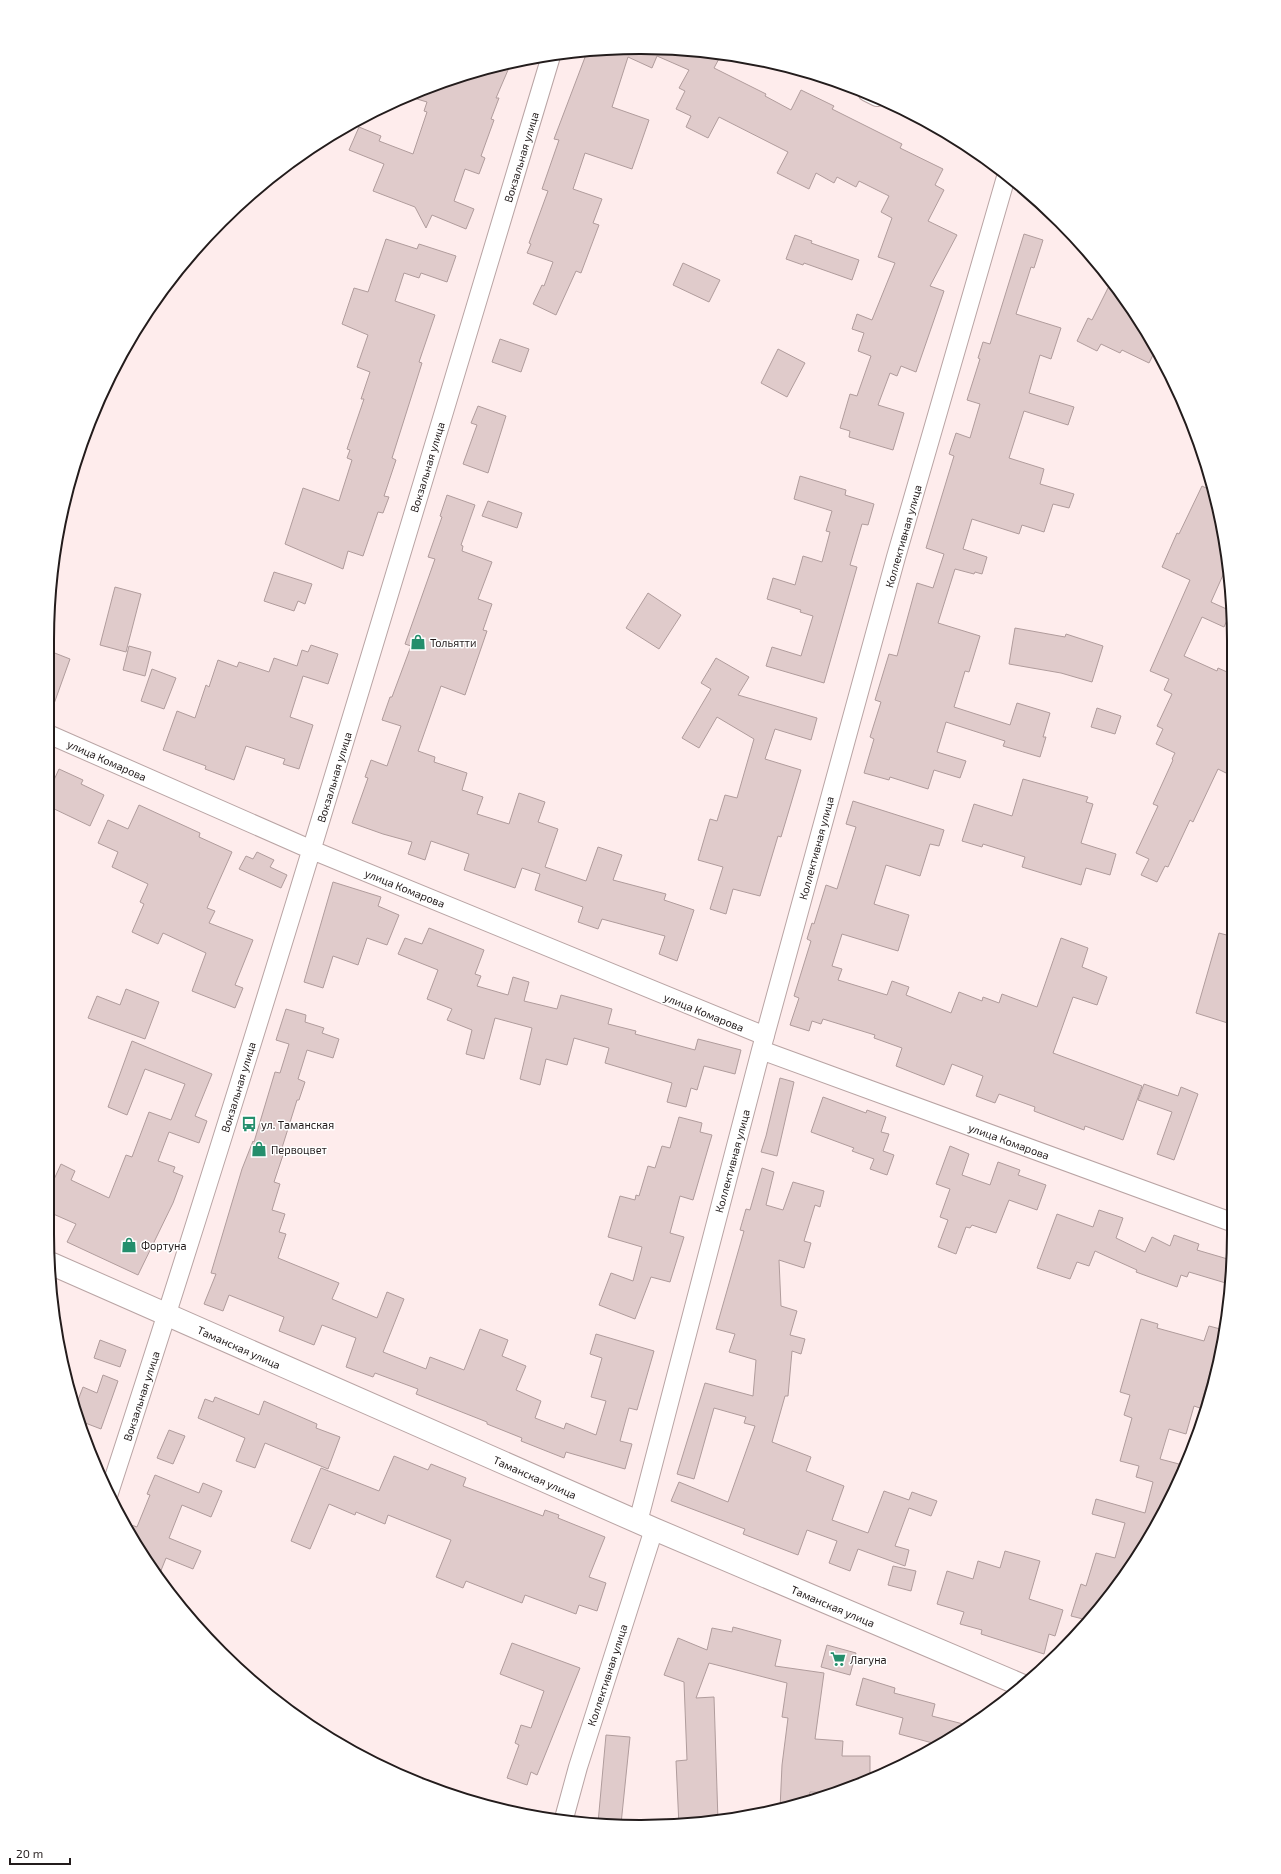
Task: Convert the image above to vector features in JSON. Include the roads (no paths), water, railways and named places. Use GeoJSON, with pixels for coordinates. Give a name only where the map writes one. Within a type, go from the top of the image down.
{"type":"FeatureCollection","features":[{"type":"Feature","properties":{"kind":"street","name":"Вокзальная улица"},"geometry":{"type":"LineString","coordinates":[[111,1486],[167,1316],[312,850],[549,61]]}},
{"type":"Feature","properties":{"kind":"street","name":"Коллективная улица"},"geometry":{"type":"LineString","coordinates":[[565,1815],[646,1526],[763,1043],[896,557],[1005,181]]}},
{"type":"Feature","properties":{"kind":"street","name":"улица Комарова"},"geometry":{"type":"LineString","coordinates":[[54,737],[312,850],[763,1043],[1227,1220]]}},
{"type":"Feature","properties":{"kind":"street","name":"Таманская улица"},"geometry":{"type":"LineString","coordinates":[[55,1265],[646,1526],[1016,1684]]}},
{"type":"Feature","properties":{"kind":"place","name":"Тольятти"},"geometry":{"type":"Point","coordinates":[418,642]}},
{"type":"Feature","properties":{"kind":"place","name":"ул. Таманская"},"geometry":{"type":"Point","coordinates":[249,1124]}},
{"type":"Feature","properties":{"kind":"place","name":"Первоцвет"},"geometry":{"type":"Point","coordinates":[259,1149]}},
{"type":"Feature","properties":{"kind":"place","name":"Фортуна"},"geometry":{"type":"Point","coordinates":[129,1245]}},
{"type":"Feature","properties":{"kind":"place","name":"Лагуна"},"geometry":{"type":"Point","coordinates":[838,1659]}}]}
